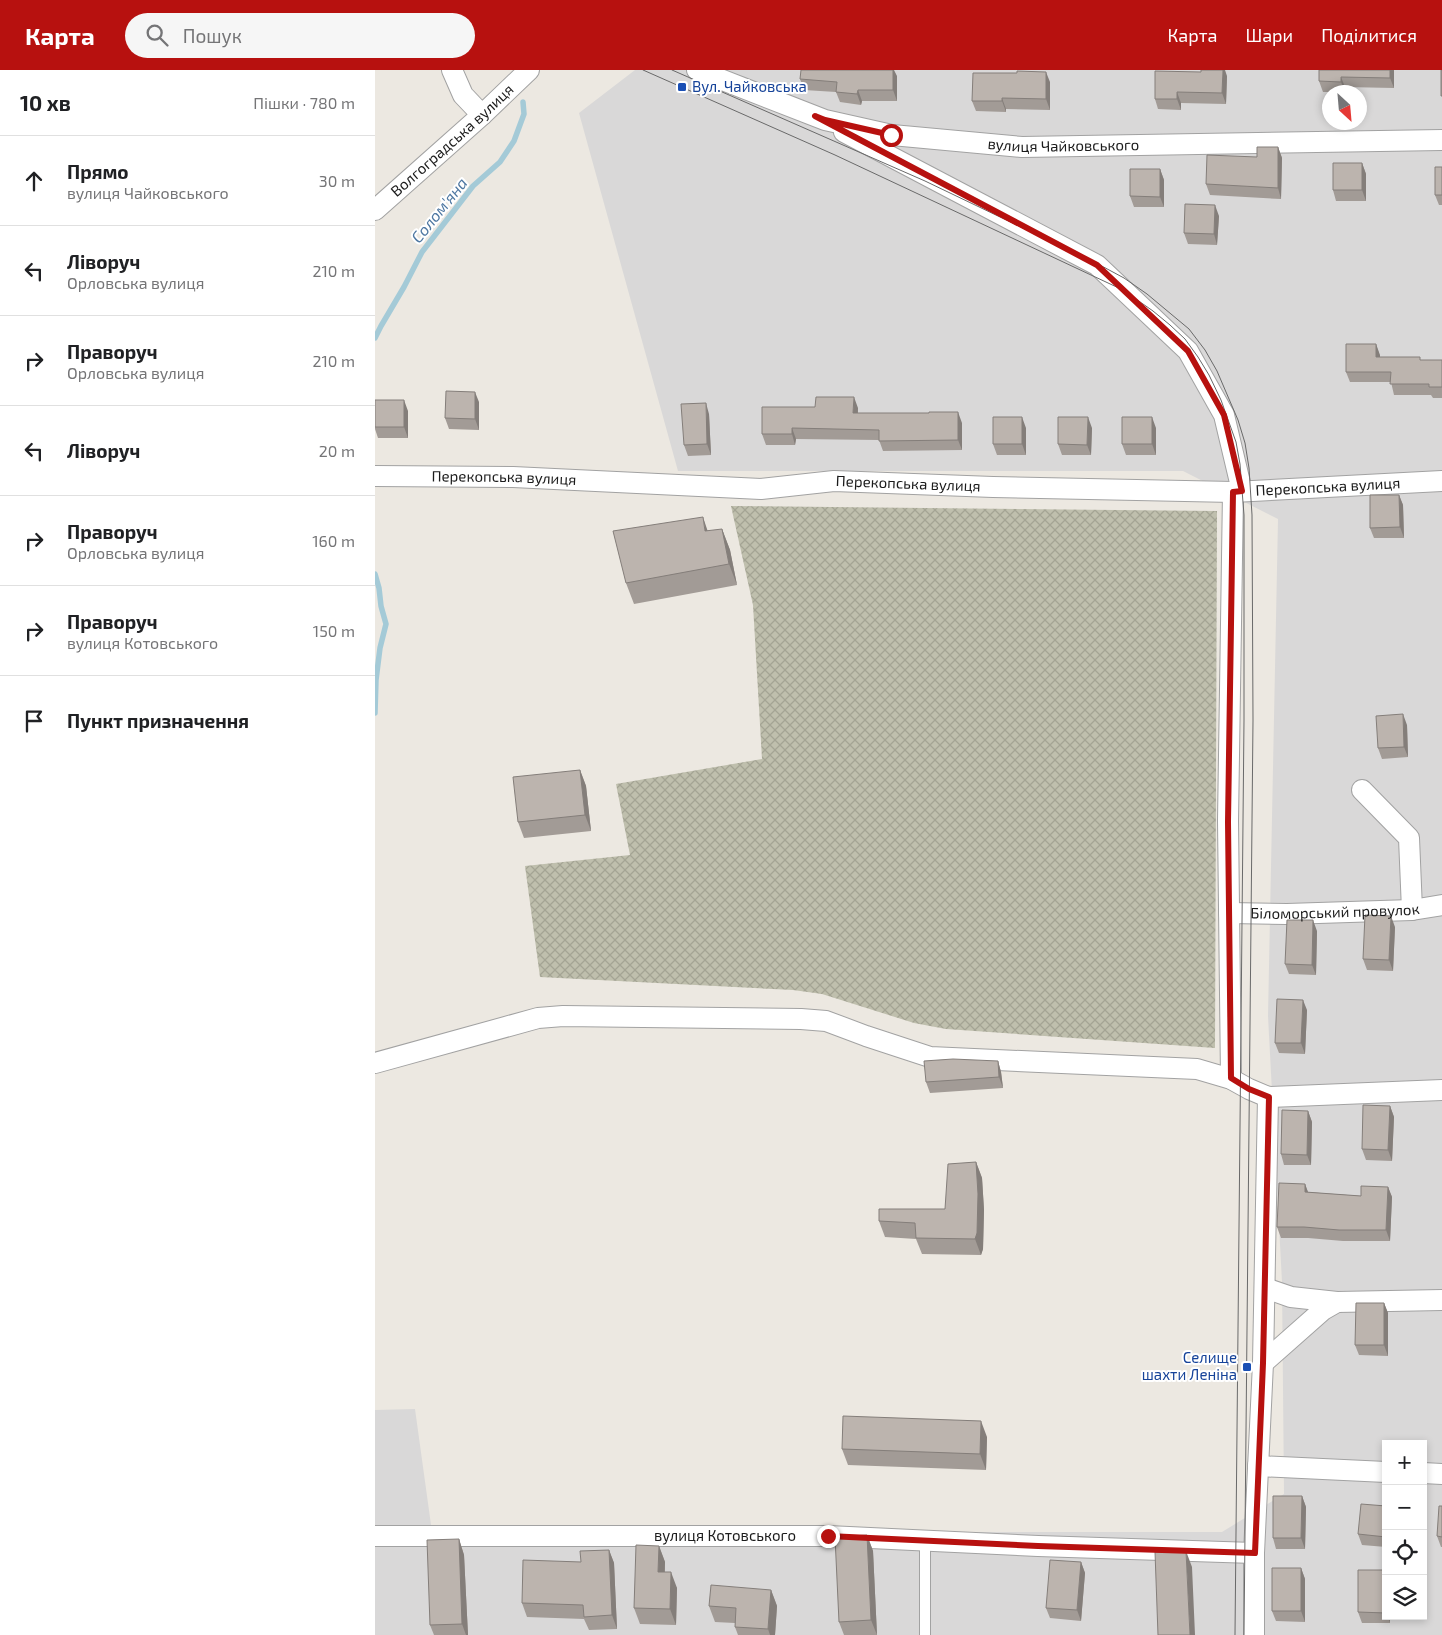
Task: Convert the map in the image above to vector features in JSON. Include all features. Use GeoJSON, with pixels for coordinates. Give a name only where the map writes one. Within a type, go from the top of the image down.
{"type":"FeatureCollection","features":[{"type":"Feature","properties":{"kind":"street"},"geometry":{"type":"LineString","coordinates":[[452,70],[463,95],[482,115]]}},
{"type":"Feature","properties":{"kind":"street","name":"Волгоградська вулиця"},"geometry":{"type":"LineString","coordinates":[[375,210],[482,115],[529,70]]}},
{"type":"Feature","properties":{"kind":"street","name":"вулиця Чайковського"},"geometry":{"type":"LineString","coordinates":[[697,70],[825,120],[891,135],[1022,147],[1442,140]]}},
{"type":"Feature","properties":{"kind":"street"},"geometry":{"type":"LineString","coordinates":[[815,116],[1097,265],[1188,351],[1224,415],[1238,491],[1228,822],[1231,1078]]}},
{"type":"Feature","properties":{"kind":"street","name":"Перекопська вулиця"},"geometry":{"type":"LineString","coordinates":[[375,476],[513,477],[761,489],[834,481],[1002,487],[1238,491],[1442,481]]}},
{"type":"Feature","properties":{"kind":"street"},"geometry":{"type":"LineString","coordinates":[[1362,790],[1409,838],[1412,910]]}},
{"type":"Feature","properties":{"kind":"street","name":"Біломорський провулок"},"geometry":{"type":"LineString","coordinates":[[1229,914],[1412,910],[1442,905]]}},
{"type":"Feature","properties":{"kind":"street"},"geometry":{"type":"LineString","coordinates":[[375,1063],[538,1018],[563,1016],[801,1019],[826,1021],[930,1057],[1197,1069],[1231,1078],[1249,1089],[1269,1097],[1442,1090]]}},
{"type":"Feature","properties":{"kind":"street"},"geometry":{"type":"LineString","coordinates":[[1254,1635],[1269,1097]]}},
{"type":"Feature","properties":{"kind":"street"},"geometry":{"type":"LineString","coordinates":[[1265,1288],[1291,1297],[1337,1302],[1442,1300]]}},
{"type":"Feature","properties":{"kind":"street"},"geometry":{"type":"LineString","coordinates":[[1263,1363],[1323,1310],[1337,1302]]}},
{"type":"Feature","properties":{"kind":"street"},"geometry":{"type":"LineString","coordinates":[[1258,1466],[1382,1472]]}},
{"type":"Feature","properties":{"kind":"street"},"geometry":{"type":"LineString","coordinates":[[1427,1473],[1442,1474]]}},
{"type":"Feature","properties":{"kind":"street","name":"вулиця Котовського"},"geometry":{"type":"LineString","coordinates":[[375,1536],[828,1536],[1255,1553]]}},
{"type":"Feature","properties":{"kind":"lane"},"geometry":{"type":"LineString","coordinates":[[925,1540],[925,1635]]}},
{"type":"Feature","properties":{"kind":"shaded area"},"geometry":{"type":"Polygon","coordinates":[[[635,70],[1442,70],[1442,1635],[375,1635],[375,1410],[415,1409],[432,1532],[1222,1532],[1284,1494],[1282,1282],[1268,1016],[1278,519],[1183,471],[678,471],[579,113],[635,70]]]}},
{"type":"Feature","properties":{"kind":"shaded area"},"geometry":{"type":"Polygon","coordinates":[[[731,506],[1217,511],[1215,1048],[946,1029],[914,1023],[822,994],[793,990],[540,977],[525,866],[630,855],[616,784],[762,759],[753,605],[731,506]]]}},
{"type":"Feature","properties":{"kind":"building"},"geometry":{"type":"Polygon","coordinates":[[[801,70],[893,70],[893,90],[858,90],[857,94],[836,92],[837,82],[800,79],[801,70]]]}},
{"type":"Feature","properties":{"kind":"building"},"geometry":{"type":"Polygon","coordinates":[[[1201,70],[1223,70],[1222,93],[1177,92],[1177,99],[1155,99],[1155,71],[1201,72],[1201,70]]]}},
{"type":"Feature","properties":{"kind":"building"},"geometry":{"type":"Polygon","coordinates":[[[1319,70],[1390,70],[1390,78],[1341,77],[1341,82],[1319,81],[1319,70]]]}},
{"type":"Feature","properties":{"kind":"building"},"geometry":{"type":"Polygon","coordinates":[[[1442,70],[1442,96],[1441,96],[1442,70]]]}},
{"type":"Feature","properties":{"kind":"building"},"geometry":{"type":"Polygon","coordinates":[[[1017,71],[1046,72],[1046,99],[1002,98],[1002,101],[972,101],[973,73],[1017,73],[1017,71]]]}},
{"type":"Feature","properties":{"kind":"building"},"geometry":{"type":"Polygon","coordinates":[[[1257,147],[1278,147],[1278,188],[1206,184],[1207,155],[1257,157],[1257,147]]]}},
{"type":"Feature","properties":{"kind":"building"},"geometry":{"type":"Polygon","coordinates":[[[1333,163],[1362,163],[1362,190],[1333,190],[1333,163]]]}},
{"type":"Feature","properties":{"kind":"building"},"geometry":{"type":"Polygon","coordinates":[[[1435,167],[1442,167],[1442,195],[1435,195],[1435,167]]]}},
{"type":"Feature","properties":{"kind":"building"},"geometry":{"type":"Polygon","coordinates":[[[1130,169],[1160,169],[1160,197],[1130,196],[1130,169]]]}},
{"type":"Feature","properties":{"kind":"building"},"geometry":{"type":"Polygon","coordinates":[[[1185,204],[1215,205],[1214,234],[1184,233],[1185,204]]]}},
{"type":"Feature","properties":{"kind":"building"},"geometry":{"type":"Polygon","coordinates":[[[1346,344],[1376,344],[1376,357],[1420,357],[1420,360],[1442,360],[1442,387],[1429,387],[1429,384],[1390,384],[1391,372],[1346,372],[1346,344]]]}},
{"type":"Feature","properties":{"kind":"building"},"geometry":{"type":"Polygon","coordinates":[[[446,391],[475,392],[475,419],[445,418],[446,391]]]}},
{"type":"Feature","properties":{"kind":"building"},"geometry":{"type":"Polygon","coordinates":[[[816,397],[854,397],[853,413],[958,412],[958,440],[879,441],[879,430],[792,428],[792,434],[762,434],[762,407],[815,407],[816,397]]]}},
{"type":"Feature","properties":{"kind":"building"},"geometry":{"type":"Polygon","coordinates":[[[375,400],[404,400],[404,427],[375,427],[375,400]]]}},
{"type":"Feature","properties":{"kind":"building"},"geometry":{"type":"Polygon","coordinates":[[[706,403],[707,444],[684,445],[681,404],[706,403]]]}},
{"type":"Feature","properties":{"kind":"building"},"geometry":{"type":"Polygon","coordinates":[[[993,417],[1022,417],[1022,444],[993,444],[993,417]]]}},
{"type":"Feature","properties":{"kind":"building"},"geometry":{"type":"Polygon","coordinates":[[[1058,417],[1088,417],[1087,445],[1058,444],[1058,417]]]}},
{"type":"Feature","properties":{"kind":"building"},"geometry":{"type":"Polygon","coordinates":[[[1122,417],[1152,417],[1152,444],[1122,444],[1122,417]]]}},
{"type":"Feature","properties":{"kind":"building"},"geometry":{"type":"Polygon","coordinates":[[[1370,495],[1399,495],[1400,527],[1370,528],[1370,495]]]}},
{"type":"Feature","properties":{"kind":"building"},"geometry":{"type":"Polygon","coordinates":[[[703,517],[705,531],[722,529],[729,564],[626,583],[613,531],[703,517]]]}},
{"type":"Feature","properties":{"kind":"building"},"geometry":{"type":"Polygon","coordinates":[[[1403,714],[1404,747],[1378,748],[1376,716],[1403,714]]]}},
{"type":"Feature","properties":{"kind":"building"},"geometry":{"type":"Polygon","coordinates":[[[580,770],[585,815],[518,822],[513,777],[580,770]]]}},
{"type":"Feature","properties":{"kind":"building"},"geometry":{"type":"Polygon","coordinates":[[[1365,915],[1391,916],[1389,960],[1363,959],[1365,915]]]}},
{"type":"Feature","properties":{"kind":"building"},"geometry":{"type":"Polygon","coordinates":[[[1287,920],[1313,920],[1312,965],[1285,964],[1287,920]]]}},
{"type":"Feature","properties":{"kind":"building"},"geometry":{"type":"Polygon","coordinates":[[[1277,999],[1303,1000],[1301,1043],[1275,1043],[1277,999]]]}},
{"type":"Feature","properties":{"kind":"building"},"geometry":{"type":"Polygon","coordinates":[[[953,1059],[998,1061],[999,1077],[926,1082],[924,1061],[953,1059]]]}},
{"type":"Feature","properties":{"kind":"building"},"geometry":{"type":"Polygon","coordinates":[[[1363,1105],[1390,1106],[1388,1150],[1362,1149],[1363,1105]]]}},
{"type":"Feature","properties":{"kind":"building"},"geometry":{"type":"Polygon","coordinates":[[[1282,1110],[1308,1111],[1307,1155],[1281,1154],[1282,1110]]]}},
{"type":"Feature","properties":{"kind":"building"},"geometry":{"type":"Polygon","coordinates":[[[976,1162],[978,1194],[977,1233],[975,1239],[916,1238],[915,1223],[879,1221],[879,1209],[945,1209],[948,1164],[976,1162]]]}},
{"type":"Feature","properties":{"kind":"building"},"geometry":{"type":"Polygon","coordinates":[[[1279,1183],[1305,1184],[1305,1192],[1361,1196],[1361,1186],[1388,1187],[1386,1230],[1277,1227],[1279,1183]]]}},
{"type":"Feature","properties":{"kind":"building"},"geometry":{"type":"Polygon","coordinates":[[[1356,1303],[1384,1303],[1384,1345],[1355,1345],[1356,1303]]]}},
{"type":"Feature","properties":{"kind":"building"},"geometry":{"type":"Polygon","coordinates":[[[843,1416],[981,1421],[980,1454],[842,1449],[843,1416]]]}},
{"type":"Feature","properties":{"kind":"building"},"geometry":{"type":"Polygon","coordinates":[[[1273,1496],[1302,1496],[1301,1538],[1273,1538],[1273,1496]]]}},
{"type":"Feature","properties":{"kind":"building"},"geometry":{"type":"Polygon","coordinates":[[[1361,1504],[1382,1506],[1382,1537],[1358,1534],[1361,1504]]]}},
{"type":"Feature","properties":{"kind":"building"},"geometry":{"type":"Polygon","coordinates":[[[1439,1506],[1442,1506],[1442,1537],[1437,1536],[1439,1506]]]}},
{"type":"Feature","properties":{"kind":"building"},"geometry":{"type":"Polygon","coordinates":[[[867,1535],[871,1620],[839,1622],[835,1537],[867,1535]]]}},
{"type":"Feature","properties":{"kind":"building"},"geometry":{"type":"Polygon","coordinates":[[[459,1539],[462,1624],[430,1625],[427,1540],[459,1539]]]}},
{"type":"Feature","properties":{"kind":"building"},"geometry":{"type":"Polygon","coordinates":[[[636,1545],[659,1546],[658,1572],[671,1572],[670,1609],[634,1608],[636,1545]]]}},
{"type":"Feature","properties":{"kind":"building"},"geometry":{"type":"Polygon","coordinates":[[[609,1550],[612,1615],[584,1617],[583,1605],[522,1603],[523,1560],[581,1562],[580,1551],[609,1550]]]}},
{"type":"Feature","properties":{"kind":"building"},"geometry":{"type":"Polygon","coordinates":[[[1186,1551],[1190,1635],[1158,1635],[1155,1552],[1186,1551]]]}},
{"type":"Feature","properties":{"kind":"building"},"geometry":{"type":"Polygon","coordinates":[[[1050,1560],[1081,1562],[1077,1610],[1046,1608],[1050,1560]]]}},
{"type":"Feature","properties":{"kind":"building"},"geometry":{"type":"Polygon","coordinates":[[[1272,1568],[1301,1568],[1301,1611],[1272,1611],[1272,1568]]]}},
{"type":"Feature","properties":{"kind":"building"},"geometry":{"type":"Polygon","coordinates":[[[1358,1570],[1382,1570],[1382,1613],[1358,1612],[1358,1570]]]}},
{"type":"Feature","properties":{"kind":"building"},"geometry":{"type":"Polygon","coordinates":[[[711,1585],[771,1590],[768,1629],[735,1627],[736,1608],[709,1606],[711,1585]]]}},
{"type":"Feature","properties":{"kind":"waterway","name":"Солом'яна"},"geometry":{"type":"LineString","coordinates":[[375,338],[422,252],[473,186],[500,162],[514,141],[524,114],[523,102]]}},
{"type":"Feature","properties":{"kind":"waterway","name":"Солом'яна"},"geometry":{"type":"LineString","coordinates":[[375,574],[386,624],[380,648],[376,680],[375,713]]}},
{"type":"Feature","properties":{"kind":"tram line"},"geometry":{"type":"LineString","coordinates":[[643,70],[835,155],[1123,290],[1153,311],[1185,339],[1209,375],[1221,400],[1236,442],[1240,464],[1244,515],[1244,720],[1235,1635]]}},
{"type":"Feature","properties":{"kind":"tram line"},"geometry":{"type":"LineString","coordinates":[[672,70],[925,181],[1124,278],[1147,294],[1189,329],[1205,350],[1217,371],[1238,420],[1245,443],[1249,468],[1252,515],[1253,720],[1244,1635]]}},
{"type":"Feature","properties":{"kind":"place","name":"Вул. Чайковська"},"geometry":{"type":"Point","coordinates":[682,87]}},
{"type":"Feature","properties":{"kind":"place","name":"Селище шахти Леніна"},"geometry":{"type":"Point","coordinates":[1247,1367]}},
{"type":"Feature","properties":{"kind":"route"},"geometry":{"type":"LineString","coordinates":[[828,1536],[1235,1554],[1255,1553],[1263,1363],[1269,1097],[1249,1089],[1231,1078],[1228,822],[1233,492],[1242,491],[1224,415],[1188,351],[1097,265],[815,116],[891,135]]}}]}
